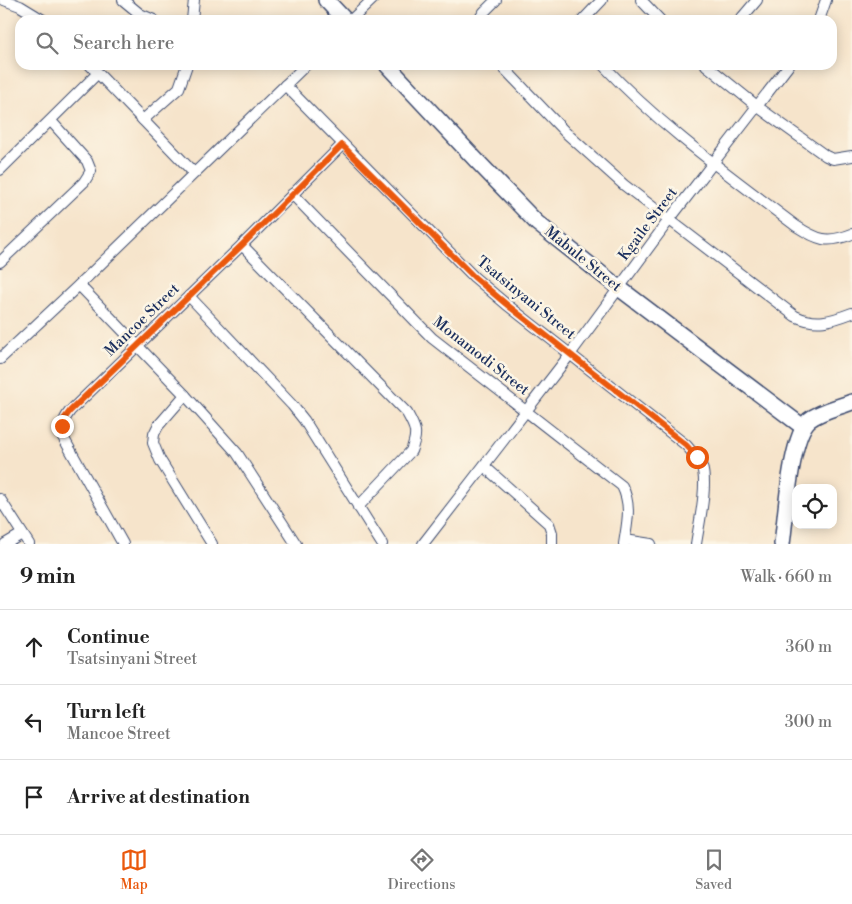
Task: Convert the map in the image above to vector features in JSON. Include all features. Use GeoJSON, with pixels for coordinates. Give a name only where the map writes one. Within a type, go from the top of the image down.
{"type":"FeatureCollection","features":[{"type":"Feature","properties":{"kind":"street"},"geometry":{"type":"LineString","coordinates":[[4,0],[20,6],[35,15]]}},
{"type":"Feature","properties":{"kind":"street"},"geometry":{"type":"LineString","coordinates":[[123,0],[142,15]]}},
{"type":"Feature","properties":{"kind":"street"},"geometry":{"type":"LineString","coordinates":[[192,15],[194,0]]}},
{"type":"Feature","properties":{"kind":"street"},"geometry":{"type":"LineString","coordinates":[[326,0],[340,15]]}},
{"type":"Feature","properties":{"kind":"street"},"geometry":{"type":"LineString","coordinates":[[356,15],[372,0]]}},
{"type":"Feature","properties":{"kind":"street"},"geometry":{"type":"LineString","coordinates":[[482,15],[496,0]]}},
{"type":"Feature","properties":{"kind":"street"},"geometry":{"type":"LineString","coordinates":[[588,15],[602,0]]}},
{"type":"Feature","properties":{"kind":"street"},"geometry":{"type":"LineString","coordinates":[[641,0],[655,15]]}},
{"type":"Feature","properties":{"kind":"street"},"geometry":{"type":"LineString","coordinates":[[744,15],[757,0]]}},
{"type":"Feature","properties":{"kind":"street"},"geometry":{"type":"LineString","coordinates":[[821,15],[826,0]]}},
{"type":"Feature","properties":{"kind":"street"},"geometry":{"type":"LineString","coordinates":[[95,70],[194,173]]}},
{"type":"Feature","properties":{"kind":"street"},"geometry":{"type":"LineString","coordinates":[[143,120],[180,88],[185,70]]}},
{"type":"Feature","properties":{"kind":"street"},"geometry":{"type":"LineString","coordinates":[[0,359],[301,70]]}},
{"type":"Feature","properties":{"kind":"street","name":"Mabule Street"},"geometry":{"type":"LineString","coordinates":[[392,70],[537,223],[618,288],[803,427]]}},
{"type":"Feature","properties":{"kind":"street"},"geometry":{"type":"LineString","coordinates":[[507,70],[590,156],[669,220],[795,316],[806,321],[816,322],[827,321],[852,313]]}},
{"type":"Feature","properties":{"kind":"street"},"geometry":{"type":"LineString","coordinates":[[608,70],[639,101],[714,164],[810,235],[825,241],[852,234]]}},
{"type":"Feature","properties":{"kind":"street"},"geometry":{"type":"LineString","coordinates":[[712,70],[758,107],[826,156],[833,159],[852,156]]}},
{"type":"Feature","properties":{"kind":"street","name":"Kgaile Street"},"geometry":{"type":"LineString","coordinates":[[423,544],[571,354],[669,220],[785,70]]}},
{"type":"Feature","properties":{"kind":"street"},"geometry":{"type":"LineString","coordinates":[[0,170],[98,73]]}},
{"type":"Feature","properties":{"kind":"street","name":"Tsatsinyani Street"},"geometry":{"type":"LineString","coordinates":[[285,85],[474,277],[686,445],[697,457],[703,475],[704,486],[696,544]]}},
{"type":"Feature","properties":{"kind":"street"},"geometry":{"type":"LineString","coordinates":[[0,262],[84,182],[91,171],[87,161],[51,121]]}},
{"type":"Feature","properties":{"kind":"street","name":"Mancoe Street"},"geometry":{"type":"LineString","coordinates":[[123,544],[69,450],[63,436],[62,426],[64,419],[342,145]]}},
{"type":"Feature","properties":{"kind":"street","name":"Monamodi Street"},"geometry":{"type":"LineString","coordinates":[[292,194],[432,338],[622,486],[629,505],[625,542]]}},
{"type":"Feature","properties":{"kind":"street"},"geometry":{"type":"LineString","coordinates":[[242,245],[407,413],[415,428],[416,440],[411,451],[358,507]]}},
{"type":"Feature","properties":{"kind":"street"},"geometry":{"type":"LineString","coordinates":[[79,285],[237,453],[296,544]]}},
{"type":"Feature","properties":{"kind":"street"},"geometry":{"type":"LineString","coordinates":[[189,296],[292,405],[313,434],[382,544]]}},
{"type":"Feature","properties":{"kind":"street"},"geometry":{"type":"LineString","coordinates":[[185,396],[158,426],[154,434],[153,443],[160,460],[212,544]]}},
{"type":"Feature","properties":{"kind":"street"},"geometry":{"type":"LineString","coordinates":[[782,544],[794,453],[803,427],[811,418],[852,402]]}},
{"type":"Feature","properties":{"kind":"street"},"geometry":{"type":"LineString","coordinates":[[484,466],[549,524],[552,533],[552,544]]}},
{"type":"Feature","properties":{"kind":"street"},"geometry":{"type":"LineString","coordinates":[[0,499],[29,544]]}},
{"type":"Feature","properties":{"kind":"street"},"geometry":{"type":"LineString","coordinates":[[6,544],[22,534]]}},
{"type":"Feature","properties":{"kind":"street"},"geometry":{"type":"LineString","coordinates":[[625,542],[651,544]]}},
{"type":"Feature","properties":{"kind":"route"},"geometry":{"type":"LineString","coordinates":[[62,426],[64,419],[70,411],[242,245],[342,145],[474,277],[686,445],[697,457]]}}]}
